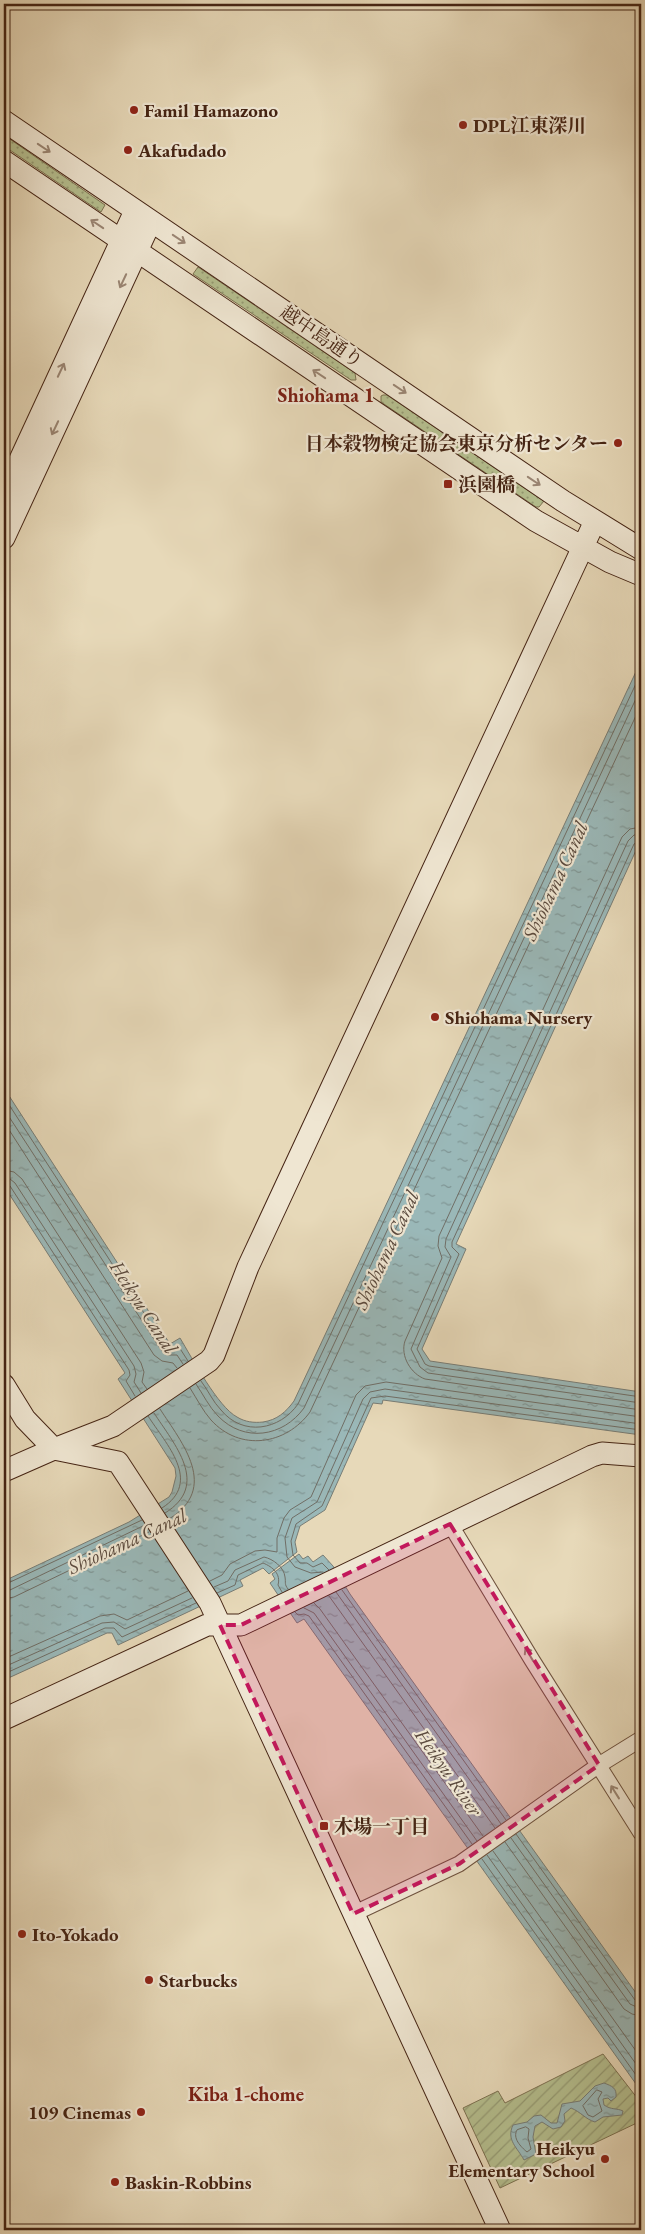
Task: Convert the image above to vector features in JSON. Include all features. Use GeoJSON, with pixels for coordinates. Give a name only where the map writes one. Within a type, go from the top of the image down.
{"type":"FeatureCollection","features":[{"type":"Feature","properties":{"kind":"street","name":"越中島通り"},"geometry":{"type":"LineString","coordinates":[[4,121],[556,496],[641,549]]}},
{"type":"Feature","properties":{"kind":"street","name":"越中島通り"},"geometry":{"type":"LineString","coordinates":[[4,162],[536,521],[583,548],[641,575]]}},
{"type":"Feature","properties":{"kind":"street"},"geometry":{"type":"LineString","coordinates":[[4,494],[143,216]]}},
{"type":"Feature","properties":{"kind":"street"},"geometry":{"type":"LineString","coordinates":[[4,538],[129,246]]}},
{"type":"Feature","properties":{"kind":"street"},"geometry":{"type":"LineString","coordinates":[[359,401],[378,374]]}},
{"type":"Feature","properties":{"kind":"street"},"geometry":{"type":"LineString","coordinates":[[4,1471],[113,1426],[209,1361],[217,1348],[252,1259],[595,521]]}},
{"type":"Feature","properties":{"kind":"street"},"geometry":{"type":"LineString","coordinates":[[4,1386],[25,1419],[54,1449],[118,1462],[208,1600],[500,2230]]}},
{"type":"Feature","properties":{"kind":"street"},"geometry":{"type":"LineString","coordinates":[[4,1719],[207,1625],[241,1625],[592,1456],[602,1454],[641,1456]]}},
{"type":"Feature","properties":{"kind":"street"},"geometry":{"type":"LineString","coordinates":[[450,1524],[641,1833]]}},
{"type":"Feature","properties":{"kind":"street"},"geometry":{"type":"LineString","coordinates":[[354,1914],[459,1864],[599,1765],[641,1739]]}},
{"type":"Feature","properties":{"kind":"highlighted area"},"geometry":{"type":"Polygon","coordinates":[[[450,1524],[599,1765],[459,1864],[353,1914],[220,1625],[241,1625],[450,1524]]]}},
{"type":"Feature","properties":{"kind":"green space"},"geometry":{"type":"Polygon","coordinates":[[[4,135],[105,205],[101,212],[4,146],[4,135]]]}},
{"type":"Feature","properties":{"kind":"green space"},"geometry":{"type":"Polygon","coordinates":[[[198,267],[355,373],[356,380],[351,380],[193,274],[198,267]]]}},
{"type":"Feature","properties":{"kind":"green space"},"geometry":{"type":"Polygon","coordinates":[[[387,395],[544,501],[539,507],[536,507],[381,402],[381,396],[387,395]]]}},
{"type":"Feature","properties":{"kind":"green space"},"geometry":{"type":"Polygon","coordinates":[[[603,2054],[641,2103],[641,2121],[500,2188],[463,2108],[498,2091],[505,2103],[603,2054]]]}},
{"type":"Feature","properties":{"kind":"water"},"geometry":{"type":"Polygon","coordinates":[[[641,661],[641,845],[638,846],[456,1244],[466,1249],[422,1349],[430,1361],[641,1392],[641,1435],[383,1400],[382,1404],[373,1403],[325,1510],[300,1526],[295,1542],[297,1552],[269,1574],[263,1568],[240,1580],[243,1586],[118,1645],[112,1633],[107,1633],[4,1680],[4,1581],[129,1522],[169,1497],[176,1476],[175,1468],[118,1379],[125,1373],[4,1186],[4,1088],[170,1344],[180,1338],[214,1393],[230,1412],[237,1417],[246,1421],[260,1422],[268,1421],[281,1415],[294,1401],[641,661]]]}},
{"type":"Feature","properties":{"kind":"water","name":"Heikyu River"},"geometry":{"type":"Polygon","coordinates":[[[299,1554],[303,1559],[308,1556],[313,1562],[323,1555],[333,1566],[350,1594],[641,2000],[641,2091],[304,1619],[297,1623],[270,1583],[275,1579],[272,1574],[299,1554]]]}},
{"type":"Feature","properties":{"kind":"water"},"geometry":{"type":"Polygon","coordinates":[[[604,2083],[616,2091],[616,2097],[611,2101],[608,2098],[603,2099],[604,2105],[623,2111],[622,2115],[603,2117],[595,2122],[571,2108],[564,2114],[565,2121],[561,2127],[553,2129],[542,2122],[535,2126],[533,2137],[536,2154],[524,2160],[512,2139],[511,2130],[513,2125],[527,2122],[534,2116],[541,2115],[551,2123],[557,2123],[562,2104],[580,2101],[595,2086],[604,2083]]]}},
{"type":"Feature","properties":{"kind":"place","name":"Famil Hamazono"},"geometry":{"type":"Point","coordinates":[134,110]}},
{"type":"Feature","properties":{"kind":"place","name":"DPL江東深川"},"geometry":{"type":"Point","coordinates":[463,125]}},
{"type":"Feature","properties":{"kind":"place","name":"Akafudado"},"geometry":{"type":"Point","coordinates":[128,150]}},
{"type":"Feature","properties":{"kind":"place","name":"日本穀物検定協会東京分析センター"},"geometry":{"type":"Point","coordinates":[618,443]}},
{"type":"Feature","properties":{"kind":"place","name":"浜園橋"},"geometry":{"type":"Point","coordinates":[448,484]}},
{"type":"Feature","properties":{"kind":"place","name":"Shiohama Nursery"},"geometry":{"type":"Point","coordinates":[435,1017]}},
{"type":"Feature","properties":{"kind":"place","name":"木場一丁目"},"geometry":{"type":"Point","coordinates":[324,1826]}},
{"type":"Feature","properties":{"kind":"place","name":"Ito-Yokado"},"geometry":{"type":"Point","coordinates":[22,1934]}},
{"type":"Feature","properties":{"kind":"place","name":"Starbucks"},"geometry":{"type":"Point","coordinates":[149,1980]}},
{"type":"Feature","properties":{"kind":"place","name":"109 Cinemas"},"geometry":{"type":"Point","coordinates":[141,2112]}},
{"type":"Feature","properties":{"kind":"place","name":"Heikyu Elementary School"},"geometry":{"type":"Point","coordinates":[605,2159]}},
{"type":"Feature","properties":{"kind":"place","name":"Baskin-Robbins"},"geometry":{"type":"Point","coordinates":[115,2182]}},
{"type":"Feature","properties":{"kind":"district","name":"Shiohama 1"},"geometry":{"type":"Point","coordinates":[326,395]}},
{"type":"Feature","properties":{"kind":"district","name":"Kiba 1-chome"},"geometry":{"type":"Point","coordinates":[246,2094]}},
{"type":"Feature","properties":{"kind":"water label","name":"Shiohama Canal"},"geometry":{"type":"Point","coordinates":[555,881]}},
{"type":"Feature","properties":{"kind":"water label","name":"Shiohama Canal"},"geometry":{"type":"Point","coordinates":[386,1250]}},
{"type":"Feature","properties":{"kind":"water label","name":"Heikyu Canal"},"geometry":{"type":"Point","coordinates":[144,1307]}},
{"type":"Feature","properties":{"kind":"water label","name":"Shiohama Canal"},"geometry":{"type":"Point","coordinates":[127,1541]}}]}
